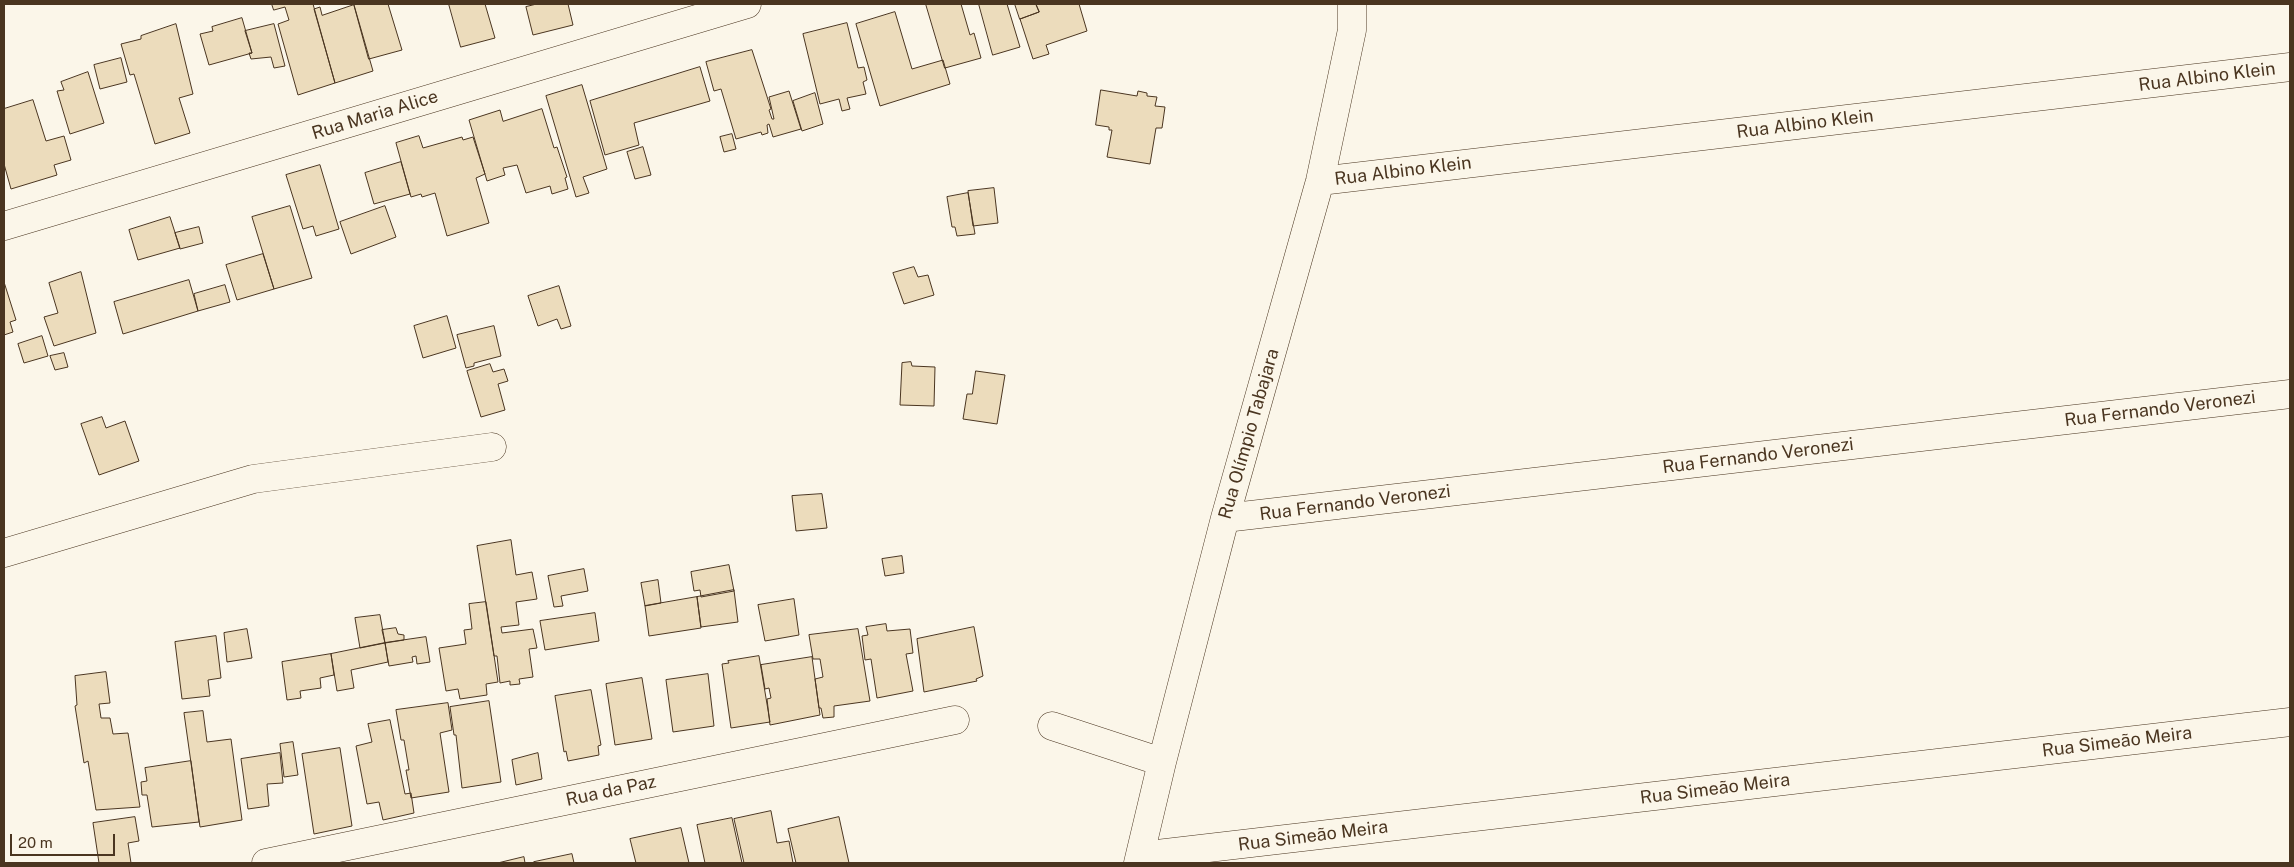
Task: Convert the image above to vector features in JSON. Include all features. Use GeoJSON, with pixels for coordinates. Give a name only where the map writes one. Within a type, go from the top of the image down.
{"type":"FeatureCollection","features":[{"type":"Feature","properties":{"kind":"street","name":"Rua Maria Alice"},"geometry":{"type":"LineString","coordinates":[[4,226],[747,4]]}},
{"type":"Feature","properties":{"kind":"street","name":"Rua Olímpio Tabajara"},"geometry":{"type":"LineString","coordinates":[[1139,860],[1162,762],[1225,518],[1320,181],[1352,30],[1352,4]]}},
{"type":"Feature","properties":{"kind":"street","name":"Rua Albino Klein"},"geometry":{"type":"LineString","coordinates":[[1320,181],[2290,67]]}},
{"type":"Feature","properties":{"kind":"street","name":"Rua Fernando Veronezi"},"geometry":{"type":"LineString","coordinates":[[1225,518],[2290,394]]}},
{"type":"Feature","properties":{"kind":"street"},"geometry":{"type":"LineString","coordinates":[[4,553],[253,479],[492,447]]}},
{"type":"Feature","properties":{"kind":"street","name":"Rua da Paz"},"geometry":{"type":"LineString","coordinates":[[266,863],[955,720]]}},
{"type":"Feature","properties":{"kind":"street","name":"Rua Simeão Meira"},"geometry":{"type":"LineString","coordinates":[[1139,860],[2290,722]]}},
{"type":"Feature","properties":{"kind":"street"},"geometry":{"type":"LineString","coordinates":[[1052,726],[1162,762]]}},
{"type":"Feature","properties":{"kind":"building"},"geometry":{"type":"Polygon","coordinates":[[[272,4],[313,4],[335,83],[298,95],[278,24],[289,20],[285,7],[274,10],[272,4]]]}},
{"type":"Feature","properties":{"kind":"building"},"geometry":{"type":"Polygon","coordinates":[[[354,4],[388,4],[402,50],[369,59],[354,4]]]}},
{"type":"Feature","properties":{"kind":"building"},"geometry":{"type":"Polygon","coordinates":[[[449,4],[485,4],[495,38],[461,47],[449,4]]]}},
{"type":"Feature","properties":{"kind":"building"},"geometry":{"type":"Polygon","coordinates":[[[537,4],[568,4],[573,25],[533,35],[526,7],[537,4]]]}},
{"type":"Feature","properties":{"kind":"building"},"geometry":{"type":"Polygon","coordinates":[[[926,4],[961,4],[970,35],[974,33],[981,58],[945,68],[926,4]]]}},
{"type":"Feature","properties":{"kind":"building"},"geometry":{"type":"Polygon","coordinates":[[[979,4],[1007,4],[1020,47],[993,55],[979,4]]]}},
{"type":"Feature","properties":{"kind":"building"},"geometry":{"type":"Polygon","coordinates":[[[1015,4],[1036,4],[1039,12],[1020,19],[1015,4]]]}},
{"type":"Feature","properties":{"kind":"building"},"geometry":{"type":"Polygon","coordinates":[[[1036,4],[1079,4],[1087,31],[1046,45],[1049,54],[1033,59],[1020,19],[1039,12],[1036,4]]]}},
{"type":"Feature","properties":{"kind":"building"},"geometry":{"type":"Polygon","coordinates":[[[354,5],[373,71],[335,83],[314,9],[320,7],[322,15],[354,5]]]}},
{"type":"Feature","properties":{"kind":"building"},"geometry":{"type":"Polygon","coordinates":[[[895,12],[912,69],[943,60],[950,84],[880,106],[856,24],[895,12]]]}},
{"type":"Feature","properties":{"kind":"building"},"geometry":{"type":"Polygon","coordinates":[[[242,18],[252,53],[209,65],[200,34],[213,31],[212,27],[242,18]]]}},
{"type":"Feature","properties":{"kind":"building"},"geometry":{"type":"Polygon","coordinates":[[[847,23],[858,68],[864,67],[867,80],[863,82],[866,94],[847,98],[850,109],[842,111],[839,99],[820,104],[803,34],[847,23]]]}},
{"type":"Feature","properties":{"kind":"building"},"geometry":{"type":"Polygon","coordinates":[[[176,24],[193,94],[179,98],[190,133],[155,144],[134,74],[130,75],[121,44],[141,39],[141,36],[176,24]]]}},
{"type":"Feature","properties":{"kind":"building"},"geometry":{"type":"Polygon","coordinates":[[[274,24],[285,66],[274,68],[271,57],[251,59],[249,53],[252,53],[245,31],[274,24]]]}},
{"type":"Feature","properties":{"kind":"building"},"geometry":{"type":"Polygon","coordinates":[[[752,50],[771,109],[769,110],[772,119],[774,119],[769,97],[789,91],[801,129],[773,137],[769,124],[767,125],[768,133],[762,135],[761,132],[736,139],[721,89],[714,91],[706,62],[752,50]]]}},
{"type":"Feature","properties":{"kind":"building"},"geometry":{"type":"Polygon","coordinates":[[[121,58],[127,82],[100,89],[94,65],[121,58]]]}},
{"type":"Feature","properties":{"kind":"building"},"geometry":{"type":"Polygon","coordinates":[[[700,67],[710,101],[634,123],[639,145],[605,155],[590,101],[700,67]]]}},
{"type":"Feature","properties":{"kind":"building"},"geometry":{"type":"Polygon","coordinates":[[[88,72],[104,123],[70,134],[57,91],[64,90],[61,82],[88,72]]]}},
{"type":"Feature","properties":{"kind":"building"},"geometry":{"type":"Polygon","coordinates":[[[582,85],[607,169],[583,177],[589,193],[576,197],[546,96],[582,85]]]}},
{"type":"Feature","properties":{"kind":"building"},"geometry":{"type":"Polygon","coordinates":[[[1101,90],[1137,96],[1138,91],[1147,93],[1147,96],[1157,97],[1155,106],[1165,107],[1162,128],[1156,128],[1150,164],[1107,157],[1112,130],[1109,130],[1109,127],[1096,125],[1101,90]]]}},
{"type":"Feature","properties":{"kind":"building"},"geometry":{"type":"Polygon","coordinates":[[[815,93],[823,124],[802,131],[793,101],[815,93]]]}},
{"type":"Feature","properties":{"kind":"building"},"geometry":{"type":"Polygon","coordinates":[[[33,100],[46,141],[64,136],[71,160],[54,165],[57,175],[11,189],[4,164],[4,109],[33,100]]]}},
{"type":"Feature","properties":{"kind":"building"},"geometry":{"type":"Polygon","coordinates":[[[542,109],[554,148],[557,147],[567,177],[565,178],[568,189],[552,194],[550,186],[526,193],[517,165],[503,168],[505,175],[487,181],[469,120],[500,110],[503,121],[542,109]]]}},
{"type":"Feature","properties":{"kind":"building"},"geometry":{"type":"Polygon","coordinates":[[[732,134],[736,149],[724,152],[720,137],[732,134]]]}},
{"type":"Feature","properties":{"kind":"building"},"geometry":{"type":"Polygon","coordinates":[[[419,136],[423,148],[462,137],[463,140],[473,137],[485,174],[476,178],[489,223],[447,236],[435,193],[422,197],[421,194],[411,197],[396,143],[419,136]]]}},
{"type":"Feature","properties":{"kind":"building"},"geometry":{"type":"Polygon","coordinates":[[[643,147],[651,175],[635,179],[627,152],[643,147]]]}},
{"type":"Feature","properties":{"kind":"building"},"geometry":{"type":"Polygon","coordinates":[[[401,162],[410,194],[374,204],[365,173],[401,162]]]}},
{"type":"Feature","properties":{"kind":"building"},"geometry":{"type":"Polygon","coordinates":[[[320,165],[339,229],[316,236],[313,226],[303,229],[286,175],[320,165]]]}},
{"type":"Feature","properties":{"kind":"building"},"geometry":{"type":"Polygon","coordinates":[[[994,188],[998,223],[973,226],[968,191],[994,188]]]}},
{"type":"Feature","properties":{"kind":"building"},"geometry":{"type":"Polygon","coordinates":[[[968,193],[975,234],[957,236],[955,227],[952,227],[947,197],[968,193]]]}},
{"type":"Feature","properties":{"kind":"building"},"geometry":{"type":"Polygon","coordinates":[[[290,206],[312,278],[274,289],[252,217],[290,206]]]}},
{"type":"Feature","properties":{"kind":"building"},"geometry":{"type":"Polygon","coordinates":[[[385,206],[396,237],[351,254],[340,222],[385,206]]]}},
{"type":"Feature","properties":{"kind":"building"},"geometry":{"type":"Polygon","coordinates":[[[170,217],[180,248],[138,260],[129,230],[170,217]]]}},
{"type":"Feature","properties":{"kind":"building"},"geometry":{"type":"Polygon","coordinates":[[[199,227],[203,243],[180,249],[175,233],[199,227]]]}},
{"type":"Feature","properties":{"kind":"building"},"geometry":{"type":"Polygon","coordinates":[[[263,254],[274,289],[237,300],[226,265],[263,254]]]}},
{"type":"Feature","properties":{"kind":"building"},"geometry":{"type":"Polygon","coordinates":[[[914,267],[918,277],[928,275],[934,295],[904,304],[893,273],[914,267]]]}},
{"type":"Feature","properties":{"kind":"building"},"geometry":{"type":"Polygon","coordinates":[[[81,272],[96,333],[54,346],[44,317],[58,313],[49,283],[81,272]]]}},
{"type":"Feature","properties":{"kind":"building"},"geometry":{"type":"Polygon","coordinates":[[[189,280],[198,311],[123,334],[114,302],[189,280]]]}},
{"type":"Feature","properties":{"kind":"building"},"geometry":{"type":"Polygon","coordinates":[[[4,282],[16,320],[10,322],[13,332],[4,335],[4,282]]]}},
{"type":"Feature","properties":{"kind":"building"},"geometry":{"type":"Polygon","coordinates":[[[225,285],[230,302],[198,311],[194,294],[225,285]]]}},
{"type":"Feature","properties":{"kind":"building"},"geometry":{"type":"Polygon","coordinates":[[[559,286],[571,326],[561,329],[557,319],[538,326],[528,296],[559,286]]]}},
{"type":"Feature","properties":{"kind":"building"},"geometry":{"type":"Polygon","coordinates":[[[447,316],[456,348],[423,358],[414,326],[447,316]]]}},
{"type":"Feature","properties":{"kind":"building"},"geometry":{"type":"Polygon","coordinates":[[[494,326],[501,356],[474,363],[474,366],[466,368],[457,335],[494,326]]]}},
{"type":"Feature","properties":{"kind":"building"},"geometry":{"type":"Polygon","coordinates":[[[42,336],[48,356],[24,363],[18,344],[42,336]]]}},
{"type":"Feature","properties":{"kind":"building"},"geometry":{"type":"Polygon","coordinates":[[[64,353],[68,367],[55,370],[50,356],[64,353]]]}},
{"type":"Feature","properties":{"kind":"building"},"geometry":{"type":"Polygon","coordinates":[[[911,362],[912,366],[935,367],[934,406],[900,405],[902,363],[911,362]]]}},
{"type":"Feature","properties":{"kind":"building"},"geometry":{"type":"Polygon","coordinates":[[[490,364],[493,372],[504,369],[508,381],[498,384],[505,410],[481,417],[467,371],[490,364]]]}},
{"type":"Feature","properties":{"kind":"building"},"geometry":{"type":"Polygon","coordinates":[[[976,371],[1005,375],[997,424],[963,419],[967,394],[972,394],[976,371]]]}},
{"type":"Feature","properties":{"kind":"building"},"geometry":{"type":"Polygon","coordinates":[[[102,417],[106,428],[125,421],[139,461],[99,475],[81,424],[102,417]]]}},
{"type":"Feature","properties":{"kind":"building"},"geometry":{"type":"Polygon","coordinates":[[[822,494],[827,528],[796,531],[792,496],[822,494]]]}},
{"type":"Feature","properties":{"kind":"building"},"geometry":{"type":"Polygon","coordinates":[[[511,540],[516,575],[532,572],[537,599],[516,602],[519,625],[501,627],[502,633],[533,629],[537,648],[529,649],[533,677],[519,679],[520,684],[510,685],[510,681],[500,683],[497,656],[494,656],[477,546],[511,540]]]}},
{"type":"Feature","properties":{"kind":"building"},"geometry":{"type":"Polygon","coordinates":[[[902,556],[904,573],[885,576],[882,559],[902,556]]]}},
{"type":"Feature","properties":{"kind":"building"},"geometry":{"type":"Polygon","coordinates":[[[729,565],[734,591],[701,597],[700,590],[694,591],[691,572],[729,565]]]}},
{"type":"Feature","properties":{"kind":"building"},"geometry":{"type":"Polygon","coordinates":[[[584,569],[588,591],[561,596],[563,606],[554,607],[548,576],[584,569]]]}},
{"type":"Feature","properties":{"kind":"building"},"geometry":{"type":"Polygon","coordinates":[[[658,580],[661,603],[645,606],[641,583],[658,580]]]}},
{"type":"Feature","properties":{"kind":"building"},"geometry":{"type":"Polygon","coordinates":[[[734,590],[738,622],[701,627],[697,597],[734,590]]]}},
{"type":"Feature","properties":{"kind":"building"},"geometry":{"type":"Polygon","coordinates":[[[697,597],[701,628],[649,636],[645,606],[697,597]]]}},
{"type":"Feature","properties":{"kind":"building"},"geometry":{"type":"Polygon","coordinates":[[[794,599],[799,635],[765,641],[758,605],[794,599]]]}},
{"type":"Feature","properties":{"kind":"building"},"geometry":{"type":"Polygon","coordinates":[[[486,602],[498,682],[486,684],[487,695],[460,699],[458,689],[446,691],[439,648],[466,644],[464,630],[472,629],[469,604],[486,602]]]}},
{"type":"Feature","properties":{"kind":"building"},"geometry":{"type":"Polygon","coordinates":[[[595,613],[599,641],[545,650],[540,621],[595,613]]]}},
{"type":"Feature","properties":{"kind":"building"},"geometry":{"type":"Polygon","coordinates":[[[380,615],[385,643],[360,648],[355,618],[380,615]]]}},
{"type":"Feature","properties":{"kind":"building"},"geometry":{"type":"Polygon","coordinates":[[[886,624],[887,631],[910,629],[913,653],[906,654],[913,691],[877,698],[871,659],[865,660],[862,636],[868,635],[866,627],[886,624]]]}},
{"type":"Feature","properties":{"kind":"building"},"geometry":{"type":"Polygon","coordinates":[[[974,627],[983,676],[976,679],[977,681],[924,692],[917,639],[974,627]]]}},
{"type":"Feature","properties":{"kind":"building"},"geometry":{"type":"Polygon","coordinates":[[[396,628],[398,634],[404,635],[404,640],[385,643],[382,630],[396,628]]]}},
{"type":"Feature","properties":{"kind":"building"},"geometry":{"type":"Polygon","coordinates":[[[247,629],[252,658],[227,662],[224,633],[247,629]]]}},
{"type":"Feature","properties":{"kind":"building"},"geometry":{"type":"Polygon","coordinates":[[[858,629],[870,701],[834,706],[834,717],[823,718],[821,708],[819,708],[815,679],[823,677],[820,659],[813,659],[809,635],[858,629]]]}},
{"type":"Feature","properties":{"kind":"building"},"geometry":{"type":"Polygon","coordinates":[[[216,636],[221,678],[208,680],[210,696],[182,699],[175,642],[216,636]]]}},
{"type":"Feature","properties":{"kind":"building"},"geometry":{"type":"Polygon","coordinates":[[[426,637],[430,662],[417,664],[416,656],[412,657],[413,662],[389,666],[385,643],[426,637]]]}},
{"type":"Feature","properties":{"kind":"building"},"geometry":{"type":"Polygon","coordinates":[[[385,643],[388,662],[351,670],[354,688],[337,691],[331,654],[385,643]]]}},
{"type":"Feature","properties":{"kind":"building"},"geometry":{"type":"Polygon","coordinates":[[[331,654],[334,675],[320,678],[321,688],[300,691],[301,698],[287,700],[282,662],[331,654]]]}},
{"type":"Feature","properties":{"kind":"building"},"geometry":{"type":"Polygon","coordinates":[[[759,656],[770,722],[731,728],[722,664],[729,663],[728,661],[759,656]]]}},
{"type":"Feature","properties":{"kind":"building"},"geometry":{"type":"Polygon","coordinates":[[[812,657],[820,715],[770,725],[767,699],[771,698],[769,688],[765,689],[761,665],[812,657]]]}},
{"type":"Feature","properties":{"kind":"building"},"geometry":{"type":"Polygon","coordinates":[[[106,672],[110,703],[99,704],[101,718],[110,718],[113,734],[128,733],[140,807],[96,810],[88,761],[84,763],[75,706],[77,705],[75,676],[106,672]]]}},
{"type":"Feature","properties":{"kind":"building"},"geometry":{"type":"Polygon","coordinates":[[[708,674],[714,726],[673,732],[666,680],[708,674]]]}},
{"type":"Feature","properties":{"kind":"building"},"geometry":{"type":"Polygon","coordinates":[[[642,678],[652,739],[615,745],[606,684],[642,678]]]}},
{"type":"Feature","properties":{"kind":"building"},"geometry":{"type":"Polygon","coordinates":[[[591,690],[601,745],[598,746],[599,755],[568,761],[566,751],[564,752],[555,696],[591,690]]]}},
{"type":"Feature","properties":{"kind":"building"},"geometry":{"type":"Polygon","coordinates":[[[489,701],[501,782],[462,788],[456,735],[454,735],[450,707],[489,701]]]}},
{"type":"Feature","properties":{"kind":"building"},"geometry":{"type":"Polygon","coordinates":[[[448,703],[452,730],[440,733],[449,792],[411,798],[406,770],[409,770],[404,740],[401,740],[396,710],[448,703]]]}},
{"type":"Feature","properties":{"kind":"building"},"geometry":{"type":"Polygon","coordinates":[[[203,711],[207,742],[231,739],[242,820],[200,827],[184,713],[203,711]]]}},
{"type":"Feature","properties":{"kind":"building"},"geometry":{"type":"Polygon","coordinates":[[[390,720],[405,794],[411,793],[414,813],[383,820],[379,802],[367,804],[356,746],[372,742],[368,724],[390,720]]]}},
{"type":"Feature","properties":{"kind":"building"},"geometry":{"type":"Polygon","coordinates":[[[293,742],[298,775],[284,777],[280,744],[293,742]]]}},
{"type":"Feature","properties":{"kind":"building"},"geometry":{"type":"Polygon","coordinates":[[[340,748],[352,826],[314,834],[302,754],[340,748]]]}},
{"type":"Feature","properties":{"kind":"building"},"geometry":{"type":"Polygon","coordinates":[[[280,753],[283,783],[267,784],[269,806],[248,809],[241,759],[280,753]]]}},
{"type":"Feature","properties":{"kind":"building"},"geometry":{"type":"Polygon","coordinates":[[[538,753],[542,779],[516,785],[512,760],[538,753]]]}},
{"type":"Feature","properties":{"kind":"building"},"geometry":{"type":"Polygon","coordinates":[[[191,761],[199,822],[152,827],[147,795],[142,795],[141,782],[147,781],[145,768],[191,761]]]}},
{"type":"Feature","properties":{"kind":"building"},"geometry":{"type":"Polygon","coordinates":[[[771,811],[777,843],[789,841],[793,863],[744,863],[734,819],[771,811]]]}},
{"type":"Feature","properties":{"kind":"building"},"geometry":{"type":"Polygon","coordinates":[[[135,817],[139,841],[128,843],[131,863],[99,863],[93,823],[135,817]]]}},
{"type":"Feature","properties":{"kind":"building"},"geometry":{"type":"Polygon","coordinates":[[[839,817],[849,863],[796,863],[788,829],[839,817]]]}},
{"type":"Feature","properties":{"kind":"building"},"geometry":{"type":"Polygon","coordinates":[[[732,818],[742,863],[705,863],[697,825],[732,818]]]}},
{"type":"Feature","properties":{"kind":"building"},"geometry":{"type":"Polygon","coordinates":[[[681,828],[689,863],[636,863],[630,839],[681,828]]]}},
{"type":"Feature","properties":{"kind":"building"},"geometry":{"type":"Polygon","coordinates":[[[572,854],[574,863],[534,862],[572,854]]]}},
{"type":"Feature","properties":{"kind":"building"},"geometry":{"type":"Polygon","coordinates":[[[524,857],[525,863],[498,863],[524,857]]]}}]}
